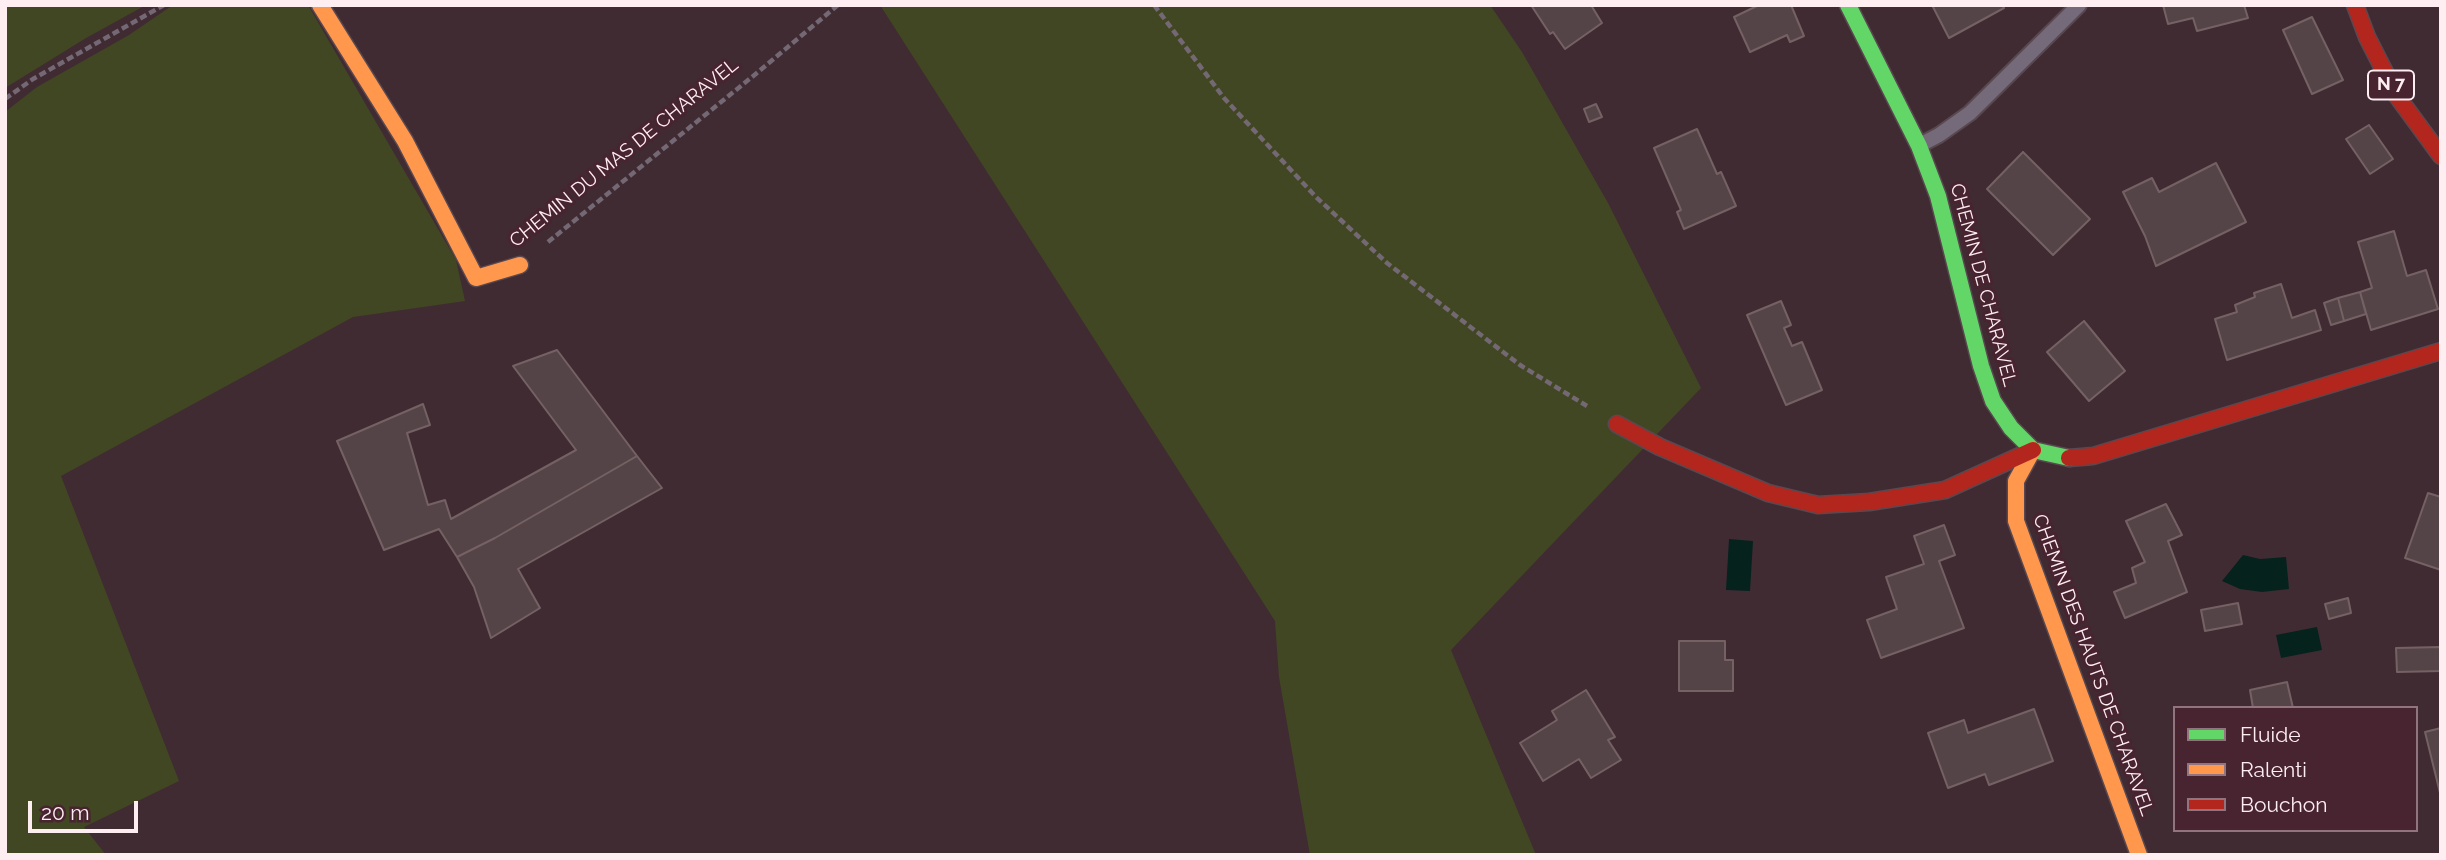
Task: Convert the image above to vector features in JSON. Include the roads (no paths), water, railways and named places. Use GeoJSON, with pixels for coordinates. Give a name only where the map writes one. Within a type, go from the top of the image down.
{"type":"FeatureCollection","features":[{"type":"Feature","properties":{"kind":"street","name":"CHEMIN DU MAS DE CHARAVEL"},"geometry":{"type":"LineString","coordinates":[[320,5],[405,141],[476,278],[520,265]]}},
{"type":"Feature","properties":{"kind":"street","name":"CHEMIN DE CHARAVEL"},"geometry":{"type":"LineString","coordinates":[[1848,5],[1919,146],[1938,196],[1981,366],[1993,401],[2011,428],[2033,450]]}},
{"type":"Feature","properties":{"kind":"street","name":"N 7"},"geometry":{"type":"LineString","coordinates":[[2355,5],[2367,37],[2397,96],[2441,156]]}},
{"type":"Feature","properties":{"kind":"street"},"geometry":{"type":"LineString","coordinates":[[1617,424],[1660,447],[1769,493],[1818,505],[1869,502],[1945,489],[2033,450],[2063,458],[2092,456],[2441,351]]}},
{"type":"Feature","properties":{"kind":"street","name":"CHEMIN DES HAUTS DE CHARAVEL"},"geometry":{"type":"LineString","coordinates":[[2033,450],[2015,481],[2016,522],[2139,855]]}},
{"type":"Feature","properties":{"kind":"lane"},"geometry":{"type":"LineString","coordinates":[[1919,146],[1970,113],[2079,5]]}}]}
